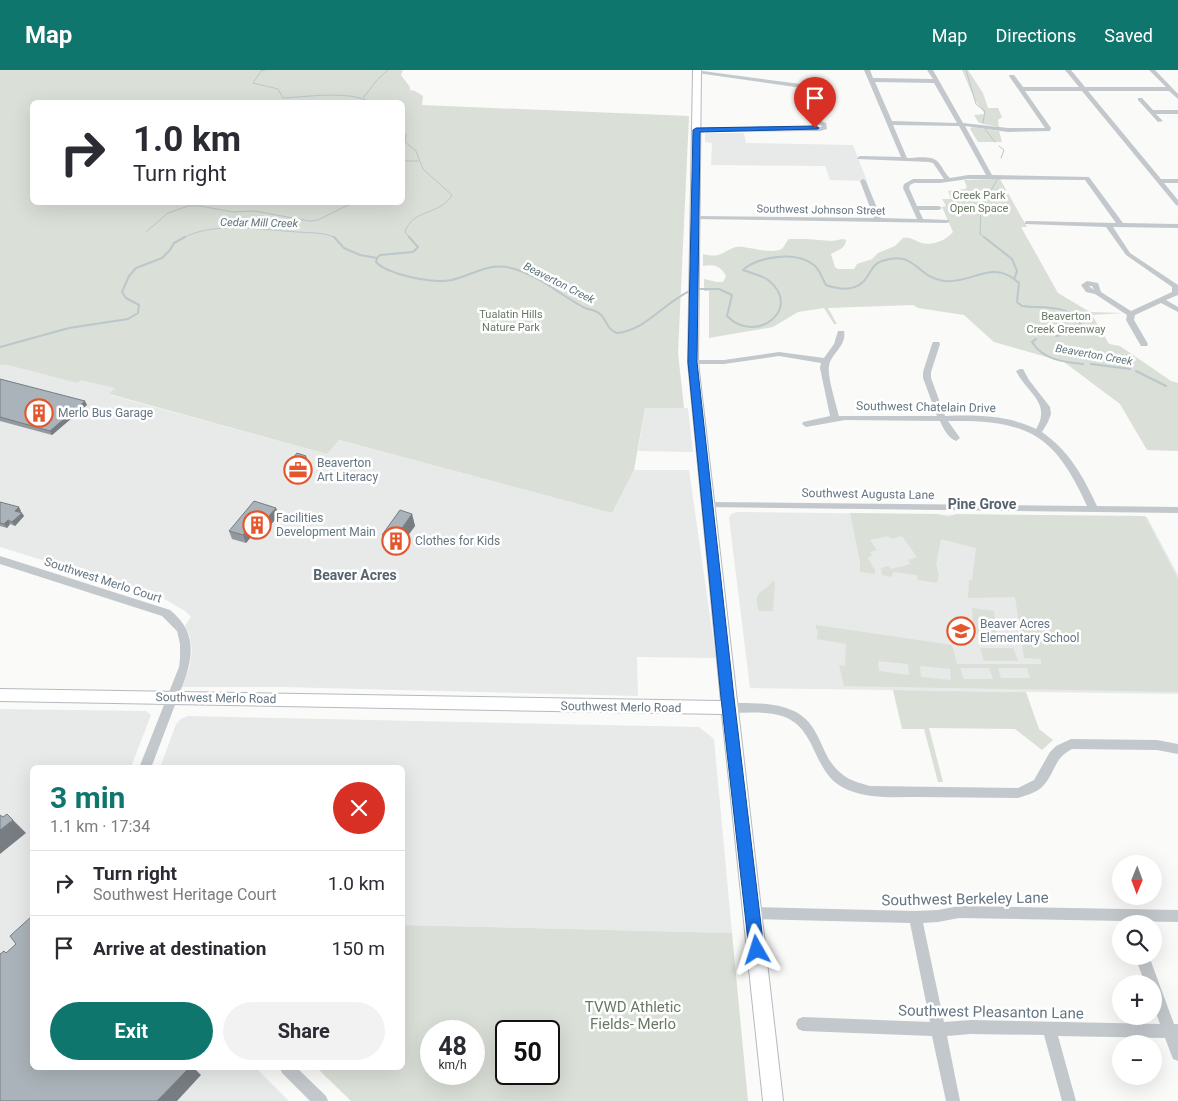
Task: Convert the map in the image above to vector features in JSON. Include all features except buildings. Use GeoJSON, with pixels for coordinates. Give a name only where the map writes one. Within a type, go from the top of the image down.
{"type":"FeatureCollection","features":[{"type":"Feature","properties":{"kind":"main road"},"geometry":{"type":"LineString","coordinates":[[697,70],[693,362],[773,1101]]}},
{"type":"Feature","properties":{"kind":"main road","name":"Southwest Merlo Road"},"geometry":{"type":"LineString","coordinates":[[0,695],[729,708]]}},
{"type":"Feature","properties":{"kind":"street"},"geometry":{"type":"LineString","coordinates":[[697,70],[823,89]]}},
{"type":"Feature","properties":{"kind":"street"},"geometry":{"type":"LineString","coordinates":[[867,70],[905,159]]}},
{"type":"Feature","properties":{"kind":"street"},"geometry":{"type":"LineString","coordinates":[[930,70],[990,177]]}},
{"type":"Feature","properties":{"kind":"street"},"geometry":{"type":"LineString","coordinates":[[1068,70],[1160,181],[1175,195],[1178,204]]}},
{"type":"Feature","properties":{"kind":"street"},"geometry":{"type":"LineString","coordinates":[[1152,70],[1177,95]]}},
{"type":"Feature","properties":{"kind":"street"},"geometry":{"type":"LineString","coordinates":[[890,123],[962,124],[1008,130],[1048,130],[1012,76]]}},
{"type":"Feature","properties":{"kind":"street"},"geometry":{"type":"LineString","coordinates":[[871,80],[936,82]]}},
{"type":"Feature","properties":{"kind":"street"},"geometry":{"type":"LineString","coordinates":[[1021,89],[1170,88]]}},
{"type":"Feature","properties":{"kind":"street"},"geometry":{"type":"LineString","coordinates":[[1140,99],[1160,121]]}},
{"type":"Feature","properties":{"kind":"street"},"geometry":{"type":"LineString","coordinates":[[1152,112],[1178,112]]}},
{"type":"Feature","properties":{"kind":"street"},"geometry":{"type":"LineString","coordinates":[[696,130],[815,128]]}},
{"type":"Feature","properties":{"kind":"street"},"geometry":{"type":"LineString","coordinates":[[860,158],[933,161],[949,180]]}},
{"type":"Feature","properties":{"kind":"street"},"geometry":{"type":"LineString","coordinates":[[921,221],[906,188],[907,184],[913,181],[949,180],[968,177],[1088,178],[1121,225]]}},
{"type":"Feature","properties":{"kind":"street"},"geometry":{"type":"LineString","coordinates":[[863,180],[878,220]]}},
{"type":"Feature","properties":{"kind":"street"},"geometry":{"type":"LineString","coordinates":[[1160,181],[1178,181]]}},
{"type":"Feature","properties":{"kind":"street"},"geometry":{"type":"LineString","coordinates":[[915,208],[939,208]]}},
{"type":"Feature","properties":{"kind":"street","name":"Southwest Johnson Street"},"geometry":{"type":"LineString","coordinates":[[696,218],[947,221]]}},
{"type":"Feature","properties":{"kind":"street"},"geometry":{"type":"LineString","coordinates":[[1028,223],[1178,226]]}},
{"type":"Feature","properties":{"kind":"street"},"geometry":{"type":"LineString","coordinates":[[1108,225],[1128,254],[1172,282],[1176,288],[1175,293],[1131,314]]}},
{"type":"Feature","properties":{"kind":"street"},"geometry":{"type":"LineString","coordinates":[[1096,292],[1131,314]]}},
{"type":"Feature","properties":{"kind":"street"},"geometry":{"type":"LineString","coordinates":[[1161,300],[1178,310]]}},
{"type":"Feature","properties":{"kind":"street"},"geometry":{"type":"LineString","coordinates":[[1131,314],[1130,320],[1144,344]]}},
{"type":"Feature","properties":{"kind":"street"},"geometry":{"type":"LineString","coordinates":[[835,418],[825,378],[825,362],[838,346],[841,333]]}},
{"type":"Feature","properties":{"kind":"street"},"geometry":{"type":"LineString","coordinates":[[936,344],[927,372],[943,419],[948,430],[956,438]]}},
{"type":"Feature","properties":{"kind":"street"},"geometry":{"type":"LineString","coordinates":[[693,362],[724,362],[779,354],[825,362]]}},
{"type":"Feature","properties":{"kind":"street"},"geometry":{"type":"LineString","coordinates":[[1020,371],[1024,380],[1043,402],[1048,412],[1046,421],[1038,433]]}},
{"type":"Feature","properties":{"kind":"street","name":"Southwest Chatelain Drive"},"geometry":{"type":"LineString","coordinates":[[806,424],[835,418],[981,419],[1023,426],[1038,433],[1065,455],[1075,470],[1094,510]]}},
{"type":"Feature","properties":{"kind":"street","name":"Southwest Augusta Lane"},"geometry":{"type":"LineString","coordinates":[[707,505],[1178,510]]}},
{"type":"Feature","properties":{"kind":"street","name":"Southwest Merlo Court"},"geometry":{"type":"LineString","coordinates":[[0,560],[154,608],[174,619],[181,626],[186,650],[184,667],[146,765]]}},
{"type":"Feature","properties":{"kind":"street","name":"Southwest Merlo Road"},"geometry":{"type":"LineString","coordinates":[[729,708],[778,710],[797,718],[812,734],[826,767],[834,777],[847,785],[870,791],[1018,793],[1032,790],[1040,783],[1051,758],[1062,747],[1071,744],[1157,745],[1178,749]]}},
{"type":"Feature","properties":{"kind":"street","name":"Southwest Berkeley Lane"},"geometry":{"type":"LineString","coordinates":[[753,913],[915,917],[938,916],[959,912],[1112,919]]}},
{"type":"Feature","properties":{"kind":"street","name":"Southwest Berkeley Lane"},"geometry":{"type":"LineString","coordinates":[[1162,917],[1178,916]]}},
{"type":"Feature","properties":{"kind":"street"},"geometry":{"type":"LineString","coordinates":[[915,917],[953,1101]]}},
{"type":"Feature","properties":{"kind":"street"},"geometry":{"type":"LineString","coordinates":[[1162,1006],[1174,1031],[1178,1054]]}},
{"type":"Feature","properties":{"kind":"street","name":"Southwest Pleasanton Lane"},"geometry":{"type":"LineString","coordinates":[[803,1024],[938,1029],[971,1026],[1174,1031]]}},
{"type":"Feature","properties":{"kind":"street"},"geometry":{"type":"LineString","coordinates":[[1049,1029],[1069,1101]]}},
{"type":"Feature","properties":{"kind":"street"},"geometry":{"type":"LineString","coordinates":[[289,1070],[321,1101]]}},
{"type":"Feature","properties":{"kind":"shaded area"},"geometry":{"type":"Polygon","coordinates":[[[705,133],[744,133],[746,143],[853,145],[867,181],[830,180],[825,166],[711,165],[712,143],[705,142],[705,133]]]}},
{"type":"Feature","properties":{"kind":"shaded area"},"geometry":{"type":"Polygon","coordinates":[[[0,350],[123,382],[110,395],[327,454],[338,440],[612,513],[634,470],[689,470],[716,658],[637,657],[638,696],[282,687],[182,687],[190,665],[192,651],[190,637],[185,626],[191,617],[185,611],[161,597],[0,547],[0,350]]]}},
{"type":"Feature","properties":{"kind":"shaded area"},"geometry":{"type":"Polygon","coordinates":[[[645,408],[688,408],[693,452],[638,451],[645,408]]]}},
{"type":"Feature","properties":{"kind":"shaded area","name":"Beaver Acres Elementary School"},"geometry":{"type":"Polygon","coordinates":[[[737,512],[1147,517],[1178,575],[1178,694],[750,688],[729,518],[731,514],[737,512]]]}},
{"type":"Feature","properties":{"kind":"shaded area"},"geometry":{"type":"Polygon","coordinates":[[[0,709],[146,711],[151,715],[132,765],[30,765],[30,1070],[258,1070],[289,1101],[0,1101],[0,709]]]}},
{"type":"Feature","properties":{"kind":"shaded area"},"geometry":{"type":"Polygon","coordinates":[[[188,716],[699,727],[714,739],[732,933],[405,925],[405,765],[161,765],[176,724],[188,716]]]}},
{"type":"Feature","properties":{"kind":"green space","name":"Tualatin Hills Nature Park"},"geometry":{"type":"Polygon","coordinates":[[[0,70],[403,70],[401,75],[410,87],[410,90],[423,96],[422,105],[689,116],[678,353],[684,408],[645,408],[634,470],[612,513],[339,440],[327,454],[109,394],[115,388],[81,380],[78,383],[8,365],[0,365],[0,70]]]}},
{"type":"Feature","properties":{"kind":"green space"},"geometry":{"type":"Polygon","coordinates":[[[962,70],[968,70],[983,93],[988,108],[998,108],[1002,117],[998,120],[999,127],[979,123],[974,115],[985,114],[975,100],[962,70]]]}},
{"type":"Feature","properties":{"kind":"green space"},"geometry":{"type":"Polygon","coordinates":[[[972,127],[999,131],[1002,142],[978,142],[970,129],[972,127]]]}},
{"type":"Feature","properties":{"kind":"green space"},"geometry":{"type":"Polygon","coordinates":[[[1000,179],[1027,227],[1021,227],[1058,293],[1090,312],[1123,313],[1092,315],[1109,344],[1120,346],[1171,381],[1178,383],[1178,451],[1147,450],[1120,404],[1064,362],[994,342],[964,315],[918,308],[913,305],[828,308],[837,324],[834,324],[824,308],[798,312],[773,327],[709,338],[709,291],[704,291],[704,279],[723,282],[726,276],[717,266],[703,266],[703,254],[714,256],[736,247],[774,251],[782,248],[789,239],[832,241],[843,239],[846,240],[846,243],[841,249],[831,254],[835,267],[838,269],[854,269],[857,264],[872,259],[878,253],[895,246],[903,238],[910,238],[928,244],[946,238],[953,232],[942,207],[946,206],[942,199],[951,199],[948,191],[965,189],[967,187],[964,180],[1000,179]]]}},
{"type":"Feature","properties":{"kind":"green space"},"geometry":{"type":"Polygon","coordinates":[[[850,513],[937,514],[949,517],[956,514],[1145,516],[1178,579],[1178,692],[844,686],[839,665],[845,666],[846,644],[817,639],[818,630],[816,625],[952,645],[957,664],[1041,664],[1041,659],[1024,658],[1015,597],[968,598],[969,580],[972,580],[976,548],[941,539],[936,564],[939,575],[937,583],[918,580],[917,575],[893,572],[892,577],[882,575],[881,568],[888,566],[891,569],[911,564],[908,560],[917,557],[902,536],[891,539],[888,536],[870,540],[877,550],[870,552],[872,556],[867,557],[875,570],[875,574],[860,572],[860,561],[850,513]],[[878,661],[879,671],[909,675],[908,664],[878,661]],[[920,666],[921,677],[951,680],[950,669],[920,666]],[[960,668],[964,679],[993,679],[989,668],[960,668]],[[998,668],[1001,678],[1030,678],[1027,668],[998,668]]]}},
{"type":"Feature","properties":{"kind":"green space"},"geometry":{"type":"Polygon","coordinates":[[[773,581],[775,582],[773,611],[759,611],[757,605],[758,596],[773,581]]]}},
{"type":"Feature","properties":{"kind":"green space"},"geometry":{"type":"Polygon","coordinates":[[[972,608],[994,611],[997,637],[974,634],[972,608]]]}},
{"type":"Feature","properties":{"kind":"green space"},"geometry":{"type":"Polygon","coordinates":[[[980,648],[1013,648],[1018,661],[984,661],[980,648]]]}},
{"type":"Feature","properties":{"kind":"green space"},"geometry":{"type":"Polygon","coordinates":[[[893,690],[1026,692],[1039,729],[1053,740],[1042,750],[1015,729],[929,728],[943,782],[938,782],[924,729],[902,729],[893,690]]]}},
{"type":"Feature","properties":{"kind":"green space","name":"TVWD Athletic Fields- Merlo"},"geometry":{"type":"Polygon","coordinates":[[[405,925],[732,933],[748,1101],[351,1101],[319,1070],[405,1070],[405,925]]]}},
{"type":"Feature","properties":{"kind":"waterway","name":"Beaverton Creek"},"geometry":{"type":"LineString","coordinates":[[265,70],[261,71],[253,83],[278,89],[283,98],[340,95],[366,100]]}},
{"type":"Feature","properties":{"kind":"waterway"},"geometry":{"type":"LineString","coordinates":[[363,98],[377,80],[388,70]]}},
{"type":"Feature","properties":{"kind":"waterway"},"geometry":{"type":"LineString","coordinates":[[966,70],[976,104],[985,111],[983,123]]}},
{"type":"Feature","properties":{"kind":"waterway"},"geometry":{"type":"LineString","coordinates":[[985,129],[995,142]]}},
{"type":"Feature","properties":{"kind":"waterway","name":"Beaverton Creek"},"geometry":{"type":"LineString","coordinates":[[405,134],[405,142]]}},
{"type":"Feature","properties":{"kind":"waterway","name":"Beaverton Creek"},"geometry":{"type":"LineString","coordinates":[[405,142],[416,151],[423,169],[452,195],[441,206],[414,219],[405,232],[410,238]]}},
{"type":"Feature","properties":{"kind":"waterway"},"geometry":{"type":"LineString","coordinates":[[999,146],[1004,150],[1001,158]]}},
{"type":"Feature","properties":{"kind":"waterway"},"geometry":{"type":"LineString","coordinates":[[405,161],[418,161]]}},
{"type":"Feature","properties":{"kind":"waterway"},"geometry":{"type":"LineString","coordinates":[[985,238],[980,234],[981,208],[997,180]]}},
{"type":"Feature","properties":{"kind":"waterway"},"geometry":{"type":"LineString","coordinates":[[146,232],[168,213],[188,206],[200,206],[233,212],[255,211],[309,221],[318,220],[348,205]]}},
{"type":"Feature","properties":{"kind":"waterway","name":"Cedar Mill Creek"},"geometry":{"type":"LineString","coordinates":[[184,238],[195,233],[224,228],[317,233],[334,237]]}},
{"type":"Feature","properties":{"kind":"waterway","name":"Cedar Mill Creek"},"geometry":{"type":"LineString","coordinates":[[334,237],[344,248],[360,255],[377,258]]}},
{"type":"Feature","properties":{"kind":"waterway","name":"Beaverton Creek"},"geometry":{"type":"LineString","coordinates":[[377,258],[380,255],[413,252],[418,247],[409,237]]}},
{"type":"Feature","properties":{"kind":"waterway"},"geometry":{"type":"LineString","coordinates":[[984,237],[1012,259],[1017,271],[1015,277]]}},
{"type":"Feature","properties":{"kind":"waterway","name":"Cedar Mill Creek"},"geometry":{"type":"LineString","coordinates":[[0,347],[69,328],[128,319],[138,313],[139,305],[126,298],[122,292],[129,276],[136,268],[162,258],[174,243],[184,238]]}},
{"type":"Feature","properties":{"kind":"waterway","name":"Beaverton Creek"},"geometry":{"type":"LineString","coordinates":[[697,289],[719,289],[732,295],[727,316],[739,324],[751,327],[762,325],[772,320],[778,312],[781,302],[778,291],[768,280],[743,270],[758,261],[778,257],[798,258],[814,265],[826,285],[843,289],[859,285],[879,262],[893,258],[902,259],[909,261],[935,279],[944,281],[954,281],[991,272],[1009,276],[1019,283],[1017,302],[1022,306],[1064,311],[1072,314],[1082,327],[1078,331],[1056,336]]}},
{"type":"Feature","properties":{"kind":"waterway","name":"Beaverton Creek"},"geometry":{"type":"LineString","coordinates":[[377,258],[376,262],[387,270],[432,281],[452,280],[496,267],[521,271],[540,280],[585,308],[595,311],[602,316],[611,330],[617,333],[638,327],[673,301],[692,290]]}},
{"type":"Feature","properties":{"kind":"waterway","name":"Beaverton Creek"},"geometry":{"type":"LineString","coordinates":[[1036,339],[1032,342],[1042,353],[1061,361],[1083,364]]}},
{"type":"Feature","properties":{"kind":"waterway","name":"Beaverton Creek"},"geometry":{"type":"LineString","coordinates":[[1091,364],[1130,369]]}},
{"type":"Feature","properties":{"kind":"waterway","name":"Beaverton Creek"},"geometry":{"type":"LineString","coordinates":[[1136,371],[1166,386]]}},
{"type":"Feature","properties":{"kind":"place","name":"Merlo Bus Garage"},"geometry":{"type":"Point","coordinates":[39,413]}},
{"type":"Feature","properties":{"kind":"place","name":"Beaverton Art Literacy"},"geometry":{"type":"Point","coordinates":[298,470]}},
{"type":"Feature","properties":{"kind":"place","name":"Facilities Development Main"},"geometry":{"type":"Point","coordinates":[257,525]}},
{"type":"Feature","properties":{"kind":"place","name":"Clothes for Kids"},"geometry":{"type":"Point","coordinates":[396,541]}},
{"type":"Feature","properties":{"kind":"place","name":"Beaver Acres Elementary School"},"geometry":{"type":"Point","coordinates":[961,631]}},
{"type":"Feature","properties":{"kind":"district","name":"Pine Grove"},"geometry":{"type":"Point","coordinates":[982,504]}},
{"type":"Feature","properties":{"kind":"district","name":"Beaver Acres"},"geometry":{"type":"Point","coordinates":[355,575]}},
{"type":"Feature","properties":{"kind":"route"},"geometry":{"type":"LineString","coordinates":[[757,950],[728,698],[693,362],[696,130],[739,131],[767,128],[815,128]]}},
{"type":"Feature","properties":{"kind":"park label","name":"Creek Park Open Space"},"geometry":{"type":"Point","coordinates":[979,201]}},
{"type":"Feature","properties":{"kind":"park label","name":"Beaverton Creek Greenway"},"geometry":{"type":"Point","coordinates":[1066,322]}}]}
